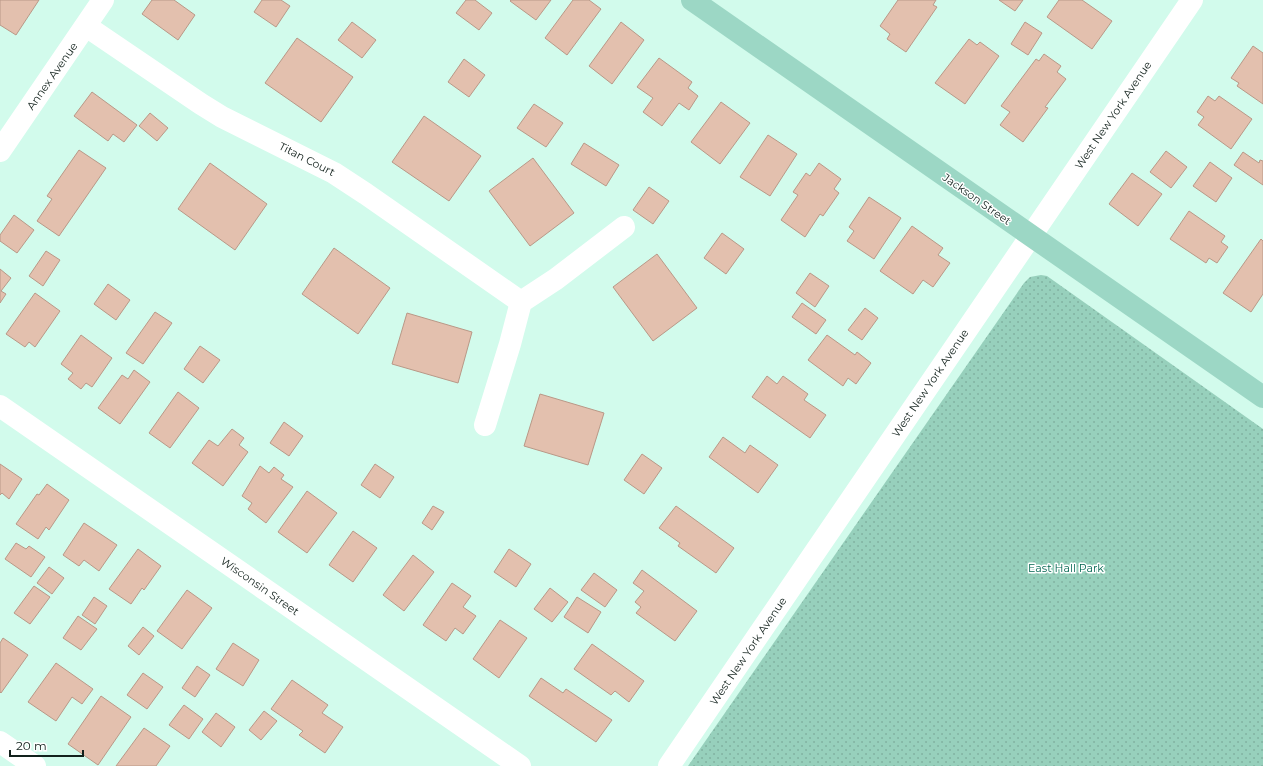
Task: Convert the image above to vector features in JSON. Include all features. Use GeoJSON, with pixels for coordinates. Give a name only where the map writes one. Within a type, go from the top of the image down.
{"type":"FeatureCollection","features":[{"type":"Feature","properties":{"kind":"main road","name":"Jackson Street"},"geometry":{"type":"LineString","coordinates":[[692,0],[1263,397]]}},
{"type":"Feature","properties":{"kind":"street","name":"Annex Avenue"},"geometry":{"type":"LineString","coordinates":[[0,151],[104,0]]}},
{"type":"Feature","properties":{"kind":"street","name":"West New York Avenue"},"geometry":{"type":"LineString","coordinates":[[669,766],[1192,0]]}},
{"type":"Feature","properties":{"kind":"street","name":"Titan Court"},"geometry":{"type":"LineString","coordinates":[[86,26],[222,117],[334,173],[521,302]]}},
{"type":"Feature","properties":{"kind":"street"},"geometry":{"type":"LineString","coordinates":[[485,426],[521,302],[556,279],[624,227]]}},
{"type":"Feature","properties":{"kind":"street","name":"Wisconsin Street"},"geometry":{"type":"LineString","coordinates":[[0,406],[520,766]]}},
{"type":"Feature","properties":{"kind":"street"},"geometry":{"type":"LineString","coordinates":[[0,742],[35,766]]}},
{"type":"Feature","properties":{"kind":"green space","name":"East Hall Park"},"geometry":{"type":"Polygon","coordinates":[[[1041,275],[1047,276],[1263,429],[1263,766],[688,766],[1024,283],[1030,277],[1041,275]]]}},
{"type":"Feature","properties":{"kind":"building"},"geometry":{"type":"Polygon","coordinates":[[[0,0],[39,0],[16,35],[0,25],[0,0]]]}},
{"type":"Feature","properties":{"kind":"building"},"geometry":{"type":"Polygon","coordinates":[[[152,0],[174,0],[195,15],[178,40],[142,14],[152,0]]]}},
{"type":"Feature","properties":{"kind":"building"},"geometry":{"type":"Polygon","coordinates":[[[262,0],[281,0],[290,6],[276,27],[254,12],[262,0]]]}},
{"type":"Feature","properties":{"kind":"building"},"geometry":{"type":"Polygon","coordinates":[[[466,0],[475,0],[492,13],[479,30],[456,13],[466,0]]]}},
{"type":"Feature","properties":{"kind":"building"},"geometry":{"type":"Polygon","coordinates":[[[551,0],[536,20],[510,1],[551,0]]]}},
{"type":"Feature","properties":{"kind":"building"},"geometry":{"type":"Polygon","coordinates":[[[573,0],[589,0],[601,9],[567,55],[545,38],[573,0]]]}},
{"type":"Feature","properties":{"kind":"building"},"geometry":{"type":"Polygon","coordinates":[[[898,0],[936,0],[933,5],[937,7],[906,52],[887,39],[890,34],[880,26],[898,0]]]}},
{"type":"Feature","properties":{"kind":"building"},"geometry":{"type":"Polygon","coordinates":[[[999,0],[1023,0],[1015,11],[999,0]]]}},
{"type":"Feature","properties":{"kind":"building"},"geometry":{"type":"Polygon","coordinates":[[[1059,0],[1082,0],[1112,21],[1092,49],[1047,17],[1059,0]]]}},
{"type":"Feature","properties":{"kind":"building"},"geometry":{"type":"Polygon","coordinates":[[[352,22],[376,40],[362,58],[338,40],[352,22]]]}},
{"type":"Feature","properties":{"kind":"building"},"geometry":{"type":"Polygon","coordinates":[[[621,22],[644,40],[612,84],[589,66],[621,22]]]}},
{"type":"Feature","properties":{"kind":"building"},"geometry":{"type":"Polygon","coordinates":[[[1025,22],[1042,33],[1028,55],[1011,44],[1025,22]]]}},
{"type":"Feature","properties":{"kind":"building"},"geometry":{"type":"Polygon","coordinates":[[[297,38],[353,77],[321,122],[265,83],[297,38]]]}},
{"type":"Feature","properties":{"kind":"building"},"geometry":{"type":"Polygon","coordinates":[[[969,39],[977,45],[980,42],[999,56],[965,104],[935,83],[969,39]]]}},
{"type":"Feature","properties":{"kind":"building"},"geometry":{"type":"Polygon","coordinates":[[[1253,46],[1263,53],[1263,104],[1237,86],[1239,83],[1231,78],[1253,46]]]}},
{"type":"Feature","properties":{"kind":"building"},"geometry":{"type":"Polygon","coordinates":[[[1044,54],[1061,66],[1057,72],[1066,79],[1045,107],[1048,108],[1023,142],[1000,125],[1010,112],[1001,106],[1036,59],[1039,61],[1044,54]]]}},
{"type":"Feature","properties":{"kind":"building"},"geometry":{"type":"Polygon","coordinates":[[[659,58],[692,82],[688,88],[698,96],[689,110],[679,103],[662,126],[643,112],[653,98],[637,87],[659,58]]]}},
{"type":"Feature","properties":{"kind":"building"},"geometry":{"type":"Polygon","coordinates":[[[464,59],[485,75],[469,97],[448,82],[464,59]]]}},
{"type":"Feature","properties":{"kind":"building"},"geometry":{"type":"Polygon","coordinates":[[[92,92],[137,125],[124,142],[113,134],[108,141],[74,116],[92,92]]]}},
{"type":"Feature","properties":{"kind":"building"},"geometry":{"type":"Polygon","coordinates":[[[1208,96],[1215,101],[1219,96],[1252,119],[1231,149],[1198,125],[1204,117],[1197,112],[1208,96]]]}},
{"type":"Feature","properties":{"kind":"building"},"geometry":{"type":"Polygon","coordinates":[[[721,102],[750,123],[720,164],[691,142],[721,102]]]}},
{"type":"Feature","properties":{"kind":"building"},"geometry":{"type":"Polygon","coordinates":[[[534,104],[563,123],[546,147],[517,128],[534,104]]]}},
{"type":"Feature","properties":{"kind":"building"},"geometry":{"type":"Polygon","coordinates":[[[150,113],[168,128],[157,141],[139,126],[150,113]]]}},
{"type":"Feature","properties":{"kind":"building"},"geometry":{"type":"Polygon","coordinates":[[[424,116],[481,156],[449,201],[392,162],[424,116]]]}},
{"type":"Feature","properties":{"kind":"building"},"geometry":{"type":"Polygon","coordinates":[[[768,135],[797,154],[770,196],[740,177],[768,135]]]}},
{"type":"Feature","properties":{"kind":"building"},"geometry":{"type":"Polygon","coordinates":[[[584,143],[619,165],[606,186],[571,164],[584,143]]]}},
{"type":"Feature","properties":{"kind":"building"},"geometry":{"type":"Polygon","coordinates":[[[79,150],[106,168],[59,236],[37,221],[52,199],[47,196],[79,150]]]}},
{"type":"Feature","properties":{"kind":"building"},"geometry":{"type":"Polygon","coordinates":[[[1166,151],[1187,167],[1171,188],[1150,172],[1166,151]]]}},
{"type":"Feature","properties":{"kind":"building"},"geometry":{"type":"Polygon","coordinates":[[[1243,152],[1259,163],[1260,160],[1263,161],[1263,185],[1234,165],[1243,152]]]}},
{"type":"Feature","properties":{"kind":"building"},"geometry":{"type":"Polygon","coordinates":[[[533,158],[574,213],[530,246],[489,191],[533,158]]]}},
{"type":"Feature","properties":{"kind":"building"},"geometry":{"type":"Polygon","coordinates":[[[1210,162],[1232,178],[1216,202],[1193,186],[1210,162]]]}},
{"type":"Feature","properties":{"kind":"building"},"geometry":{"type":"Polygon","coordinates":[[[210,163],[267,204],[235,250],[178,209],[210,163]]]}},
{"type":"Feature","properties":{"kind":"building"},"geometry":{"type":"Polygon","coordinates":[[[819,163],[841,179],[834,189],[839,193],[823,216],[820,214],[805,237],[781,220],[798,195],[793,192],[806,173],[810,176],[819,163]]]}},
{"type":"Feature","properties":{"kind":"building"},"geometry":{"type":"Polygon","coordinates":[[[1132,173],[1162,194],[1138,226],[1109,204],[1132,173]]]}},
{"type":"Feature","properties":{"kind":"building"},"geometry":{"type":"Polygon","coordinates":[[[649,187],[669,201],[653,224],[633,210],[649,187]]]}},
{"type":"Feature","properties":{"kind":"building"},"geometry":{"type":"Polygon","coordinates":[[[869,197],[901,218],[874,259],[847,241],[854,231],[849,227],[869,197]]]}},
{"type":"Feature","properties":{"kind":"building"},"geometry":{"type":"Polygon","coordinates":[[[1189,211],[1225,236],[1221,242],[1228,247],[1217,263],[1209,258],[1206,263],[1170,239],[1189,211]]]}},
{"type":"Feature","properties":{"kind":"building"},"geometry":{"type":"Polygon","coordinates":[[[14,215],[34,230],[17,253],[0,241],[0,235],[14,215]]]}},
{"type":"Feature","properties":{"kind":"building"},"geometry":{"type":"Polygon","coordinates":[[[912,226],[943,248],[938,255],[950,263],[933,287],[923,280],[913,294],[880,271],[912,226]]]}},
{"type":"Feature","properties":{"kind":"building"},"geometry":{"type":"Polygon","coordinates":[[[722,233],[744,249],[726,274],[704,258],[722,233]]]}},
{"type":"Feature","properties":{"kind":"building"},"geometry":{"type":"Polygon","coordinates":[[[1261,239],[1263,241],[1263,294],[1251,312],[1223,293],[1261,239]]]}},
{"type":"Feature","properties":{"kind":"building"},"geometry":{"type":"Polygon","coordinates":[[[334,248],[390,288],[358,334],[302,294],[334,248]]]}},
{"type":"Feature","properties":{"kind":"building"},"geometry":{"type":"Polygon","coordinates":[[[46,251],[60,260],[43,286],[29,276],[46,251]]]}},
{"type":"Feature","properties":{"kind":"building"},"geometry":{"type":"Polygon","coordinates":[[[657,254],[697,308],[653,341],[613,287],[657,254]]]}},
{"type":"Feature","properties":{"kind":"building"},"geometry":{"type":"Polygon","coordinates":[[[0,269],[11,278],[1,291],[6,294],[0,303],[0,269]]]}},
{"type":"Feature","properties":{"kind":"building"},"geometry":{"type":"Polygon","coordinates":[[[810,273],[829,286],[815,307],[796,293],[810,273]]]}},
{"type":"Feature","properties":{"kind":"building"},"geometry":{"type":"Polygon","coordinates":[[[108,284],[130,300],[116,320],[94,304],[108,284]]]}},
{"type":"Feature","properties":{"kind":"building"},"geometry":{"type":"Polygon","coordinates":[[[35,293],[60,311],[35,347],[29,342],[25,347],[6,334],[35,293]]]}},
{"type":"Feature","properties":{"kind":"building"},"geometry":{"type":"Polygon","coordinates":[[[802,303],[826,320],[816,334],[792,317],[802,303]]]}},
{"type":"Feature","properties":{"kind":"building"},"geometry":{"type":"Polygon","coordinates":[[[865,308],[878,318],[862,340],[848,330],[865,308]]]}},
{"type":"Feature","properties":{"kind":"building"},"geometry":{"type":"Polygon","coordinates":[[[155,312],[172,323],[143,364],[126,353],[155,312]]]}},
{"type":"Feature","properties":{"kind":"building"},"geometry":{"type":"Polygon","coordinates":[[[407,313],[472,332],[458,383],[392,364],[407,313]]]}},
{"type":"Feature","properties":{"kind":"building"},"geometry":{"type":"Polygon","coordinates":[[[81,335],[112,358],[92,387],[86,383],[81,389],[68,379],[73,373],[61,364],[81,335]]]}},
{"type":"Feature","properties":{"kind":"building"},"geometry":{"type":"Polygon","coordinates":[[[827,335],[855,355],[857,352],[871,363],[856,384],[848,378],[843,386],[808,360],[827,335]]]}},
{"type":"Feature","properties":{"kind":"building"},"geometry":{"type":"Polygon","coordinates":[[[200,346],[220,360],[203,383],[184,369],[200,346]]]}},
{"type":"Feature","properties":{"kind":"building"},"geometry":{"type":"Polygon","coordinates":[[[134,370],[150,382],[120,424],[98,408],[122,375],[128,379],[134,370]]]}},
{"type":"Feature","properties":{"kind":"building"},"geometry":{"type":"Polygon","coordinates":[[[767,376],[777,384],[783,376],[808,394],[804,400],[826,415],[810,438],[752,397],[767,376]]]}},
{"type":"Feature","properties":{"kind":"building"},"geometry":{"type":"Polygon","coordinates":[[[178,392],[199,408],[170,448],[149,433],[178,392]]]}},
{"type":"Feature","properties":{"kind":"building"},"geometry":{"type":"Polygon","coordinates":[[[540,394],[604,413],[588,465],[524,446],[540,394]]]}},
{"type":"Feature","properties":{"kind":"building"},"geometry":{"type":"Polygon","coordinates":[[[284,422],[303,436],[289,456],[270,443],[284,422]]]}},
{"type":"Feature","properties":{"kind":"building"},"geometry":{"type":"Polygon","coordinates":[[[232,429],[244,438],[239,445],[248,452],[223,486],[192,463],[209,440],[218,446],[232,429]]]}},
{"type":"Feature","properties":{"kind":"building"},"geometry":{"type":"Polygon","coordinates":[[[723,437],[745,453],[750,445],[778,465],[758,493],[709,457],[723,437]]]}},
{"type":"Feature","properties":{"kind":"building"},"geometry":{"type":"Polygon","coordinates":[[[642,454],[662,468],[644,494],[624,480],[642,454]]]}},
{"type":"Feature","properties":{"kind":"building"},"geometry":{"type":"Polygon","coordinates":[[[0,464],[22,479],[9,499],[2,493],[0,495],[0,464]]]}},
{"type":"Feature","properties":{"kind":"building"},"geometry":{"type":"Polygon","coordinates":[[[375,464],[394,477],[380,498],[361,485],[375,464]]]}},
{"type":"Feature","properties":{"kind":"building"},"geometry":{"type":"Polygon","coordinates":[[[260,466],[269,473],[274,467],[284,475],[281,479],[293,487],[266,523],[248,509],[252,503],[242,496],[260,466]]]}},
{"type":"Feature","properties":{"kind":"building"},"geometry":{"type":"Polygon","coordinates":[[[47,484],[69,500],[49,530],[46,527],[38,539],[16,524],[37,494],[39,495],[47,484]]]}},
{"type":"Feature","properties":{"kind":"building"},"geometry":{"type":"Polygon","coordinates":[[[307,491],[337,513],[307,553],[278,532],[307,491]]]}},
{"type":"Feature","properties":{"kind":"building"},"geometry":{"type":"Polygon","coordinates":[[[433,506],[444,512],[432,530],[422,523],[433,506]]]}},
{"type":"Feature","properties":{"kind":"building"},"geometry":{"type":"Polygon","coordinates":[[[676,506],[734,548],[716,573],[678,546],[680,543],[659,528],[676,506]]]}},
{"type":"Feature","properties":{"kind":"building"},"geometry":{"type":"Polygon","coordinates":[[[84,523],[117,545],[99,571],[84,560],[79,566],[63,555],[84,523]]]}},
{"type":"Feature","properties":{"kind":"building"},"geometry":{"type":"Polygon","coordinates":[[[353,531],[377,548],[353,582],[329,565],[353,531]]]}},
{"type":"Feature","properties":{"kind":"building"},"geometry":{"type":"Polygon","coordinates":[[[16,543],[26,549],[29,546],[45,557],[31,577],[5,559],[16,543]]]}},
{"type":"Feature","properties":{"kind":"building"},"geometry":{"type":"Polygon","coordinates":[[[138,549],[161,566],[144,590],[142,588],[131,604],[109,589],[138,549]]]}},
{"type":"Feature","properties":{"kind":"building"},"geometry":{"type":"Polygon","coordinates":[[[509,549],[531,564],[516,587],[494,572],[509,549]]]}},
{"type":"Feature","properties":{"kind":"building"},"geometry":{"type":"Polygon","coordinates":[[[413,555],[434,572],[404,611],[383,595],[413,555]]]}},
{"type":"Feature","properties":{"kind":"building"},"geometry":{"type":"Polygon","coordinates":[[[49,567],[64,578],[52,594],[37,583],[49,567]]]}},
{"type":"Feature","properties":{"kind":"building"},"geometry":{"type":"Polygon","coordinates":[[[642,570],[697,611],[675,641],[636,613],[641,607],[635,602],[644,591],[633,583],[642,570]]]}},
{"type":"Feature","properties":{"kind":"building"},"geometry":{"type":"Polygon","coordinates":[[[594,573],[617,590],[605,607],[581,590],[594,573]]]}},
{"type":"Feature","properties":{"kind":"building"},"geometry":{"type":"Polygon","coordinates":[[[452,583],[471,596],[463,607],[476,616],[463,634],[455,628],[446,641],[423,625],[452,583]]]}},
{"type":"Feature","properties":{"kind":"building"},"geometry":{"type":"Polygon","coordinates":[[[34,586],[50,597],[30,624],[14,613],[34,586]]]}},
{"type":"Feature","properties":{"kind":"building"},"geometry":{"type":"Polygon","coordinates":[[[550,588],[568,602],[552,622],[534,609],[550,588]]]}},
{"type":"Feature","properties":{"kind":"building"},"geometry":{"type":"Polygon","coordinates":[[[187,590],[212,608],[182,649],[157,631],[187,590]]]}},
{"type":"Feature","properties":{"kind":"building"},"geometry":{"type":"Polygon","coordinates":[[[94,597],[107,606],[95,624],[82,615],[94,597]]]}},
{"type":"Feature","properties":{"kind":"building"},"geometry":{"type":"Polygon","coordinates":[[[577,597],[601,612],[588,633],[564,617],[577,597]]]}},
{"type":"Feature","properties":{"kind":"building"},"geometry":{"type":"Polygon","coordinates":[[[78,616],[97,629],[81,650],[63,638],[78,616]]]}},
{"type":"Feature","properties":{"kind":"building"},"geometry":{"type":"Polygon","coordinates":[[[500,620],[527,638],[499,678],[473,659],[500,620]]]}},
{"type":"Feature","properties":{"kind":"building"},"geometry":{"type":"Polygon","coordinates":[[[143,627],[154,636],[139,655],[128,646],[143,627]]]}},
{"type":"Feature","properties":{"kind":"building"},"geometry":{"type":"Polygon","coordinates":[[[3,638],[28,655],[1,693],[0,643],[3,638]]]}},
{"type":"Feature","properties":{"kind":"building"},"geometry":{"type":"Polygon","coordinates":[[[233,643],[259,660],[243,686],[216,669],[233,643]]]}},
{"type":"Feature","properties":{"kind":"building"},"geometry":{"type":"Polygon","coordinates":[[[592,644],[644,681],[629,702],[615,691],[611,695],[574,669],[592,644]]]}},
{"type":"Feature","properties":{"kind":"building"},"geometry":{"type":"Polygon","coordinates":[[[56,663],[93,689],[82,704],[72,697],[56,721],[28,702],[56,663]]]}},
{"type":"Feature","properties":{"kind":"building"},"geometry":{"type":"Polygon","coordinates":[[[197,666],[210,675],[195,697],[182,688],[197,666]]]}},
{"type":"Feature","properties":{"kind":"building"},"geometry":{"type":"Polygon","coordinates":[[[143,673],[163,687],[147,709],[127,695],[143,673]]]}},
{"type":"Feature","properties":{"kind":"building"},"geometry":{"type":"Polygon","coordinates":[[[541,678],[563,693],[566,689],[612,720],[596,742],[529,696],[541,678]]]}},
{"type":"Feature","properties":{"kind":"building"},"geometry":{"type":"Polygon","coordinates":[[[292,680],[328,705],[322,713],[343,727],[325,753],[299,735],[303,731],[271,709],[292,680]]]}},
{"type":"Feature","properties":{"kind":"building"},"geometry":{"type":"Polygon","coordinates":[[[101,696],[131,717],[98,765],[68,744],[101,696]]]}},
{"type":"Feature","properties":{"kind":"building"},"geometry":{"type":"Polygon","coordinates":[[[184,705],[203,719],[189,739],[169,725],[184,705]]]}},
{"type":"Feature","properties":{"kind":"building"},"geometry":{"type":"Polygon","coordinates":[[[264,711],[277,721],[261,740],[249,730],[264,711]]]}},
{"type":"Feature","properties":{"kind":"building"},"geometry":{"type":"Polygon","coordinates":[[[216,713],[235,727],[221,747],[202,732],[216,713]]]}},
{"type":"Feature","properties":{"kind":"building"},"geometry":{"type":"Polygon","coordinates":[[[144,728],[170,746],[156,766],[116,766],[144,728]]]}}]}
